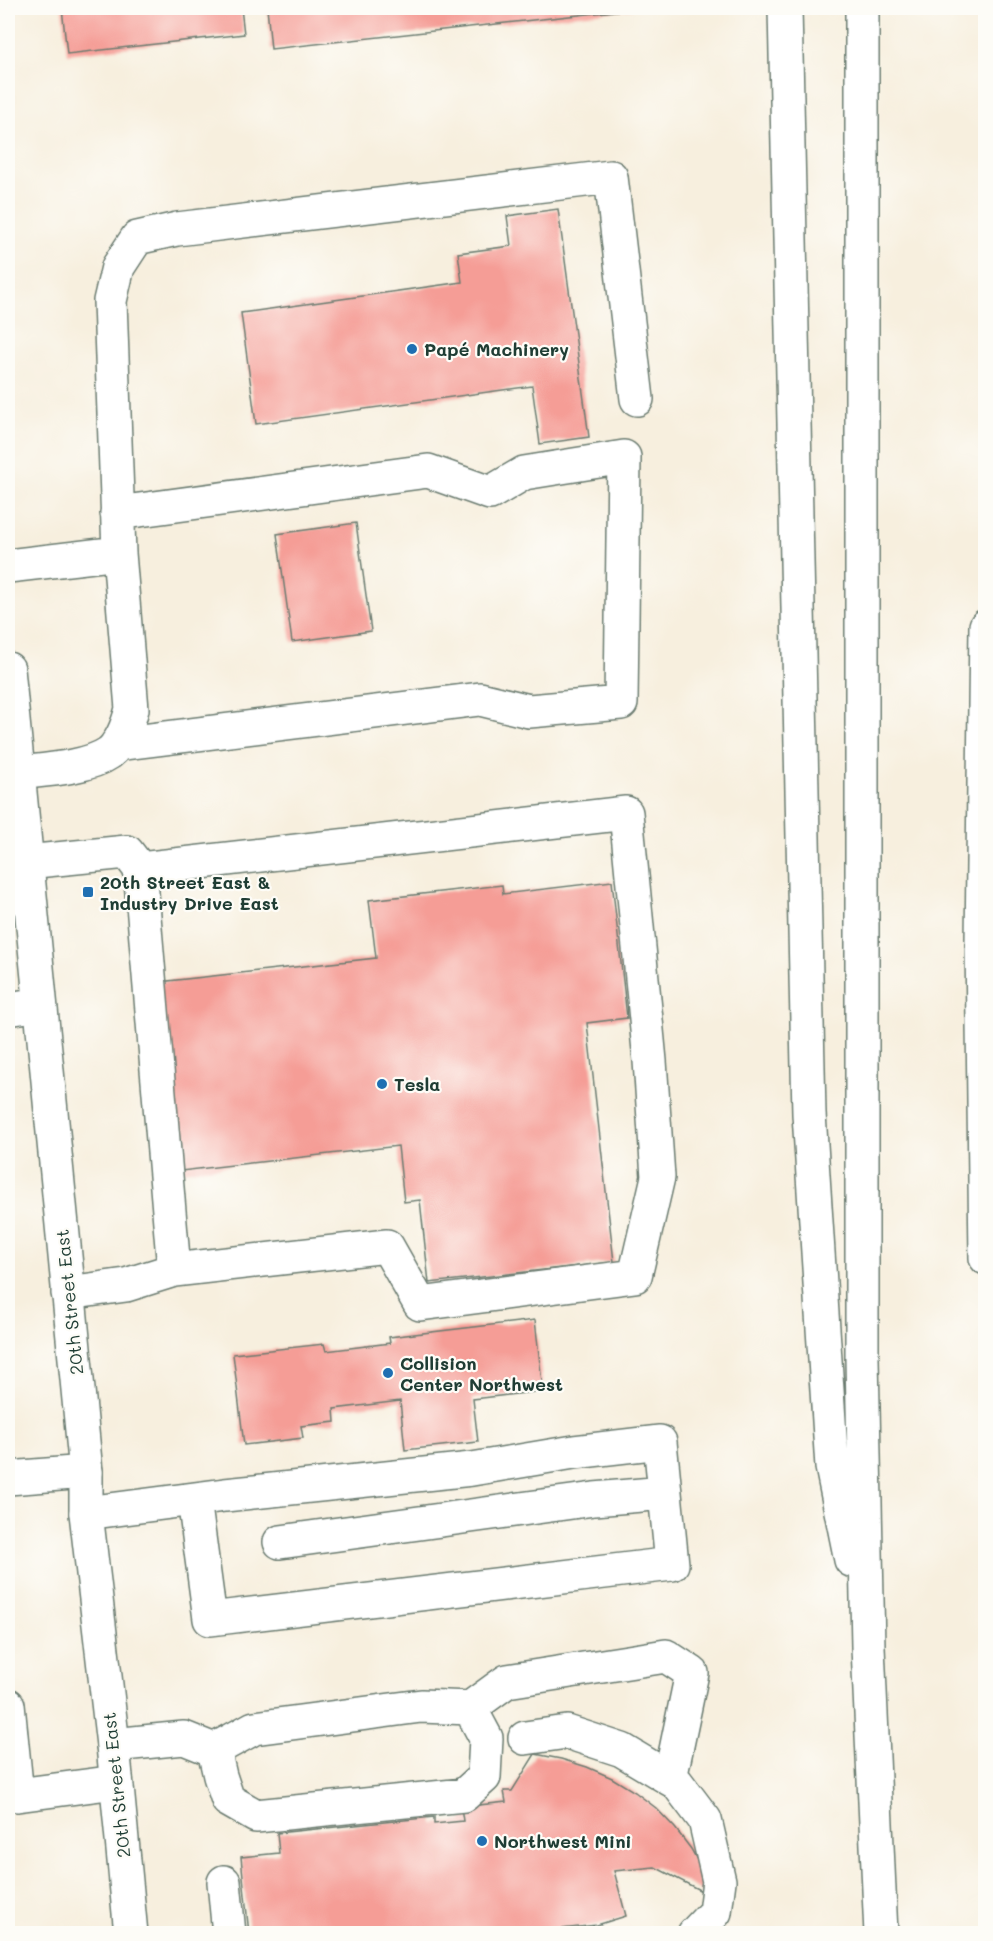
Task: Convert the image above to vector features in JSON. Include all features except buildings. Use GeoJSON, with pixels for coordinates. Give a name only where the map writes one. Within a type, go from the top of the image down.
{"type":"FeatureCollection","features":[{"type":"Feature","properties":{"kind":"main road"},"geometry":{"type":"LineString","coordinates":[[785,8],[809,1114],[832,1467],[868,1647]]}},
{"type":"Feature","properties":{"kind":"main road"},"geometry":{"type":"LineString","coordinates":[[862,8],[862,1358],[868,1647],[881,1934]]}},
{"type":"Feature","properties":{"kind":"main road"},"geometry":{"type":"LineString","coordinates":[[18,773],[70,766],[94,760],[109,753],[128,726],[132,709],[119,553],[110,301],[118,267],[137,238],[177,229],[611,177],[637,399]]}},
{"type":"Feature","properties":{"kind":"main road"},"geometry":{"type":"LineString","coordinates":[[117,513],[428,471],[490,493],[524,472],[624,457],[621,703],[529,711],[480,699],[117,744]]}},
{"type":"Feature","properties":{"kind":"main road"},"geometry":{"type":"LineString","coordinates":[[8,566],[119,553]]}},
{"type":"Feature","properties":{"kind":"main road"},"geometry":{"type":"LineString","coordinates":[[986,626],[982,943],[986,1258]]}},
{"type":"Feature","properties":{"kind":"main road","name":"20th Street East"},"geometry":{"type":"LineString","coordinates":[[8,669],[86,1472],[86,1513],[113,1745],[131,1934]]}},
{"type":"Feature","properties":{"kind":"main road"},"geometry":{"type":"LineString","coordinates":[[68,1293],[126,1285],[174,1270],[387,1246],[420,1305],[635,1276],[658,1177],[650,1061],[626,813],[140,869]]}},
{"type":"Feature","properties":{"kind":"main road"},"geometry":{"type":"LineString","coordinates":[[26,862],[127,852],[140,869],[174,1270]]}},
{"type":"Feature","properties":{"kind":"main road"},"geometry":{"type":"LineString","coordinates":[[8,1008],[40,1004]]}},
{"type":"Feature","properties":{"kind":"main road"},"geometry":{"type":"LineString","coordinates":[[86,1513],[194,1499],[472,1469],[574,1452],[660,1442],[672,1564],[210,1619],[194,1499]]}},
{"type":"Feature","properties":{"kind":"main road"},"geometry":{"type":"LineString","coordinates":[[8,1478],[86,1472]]}},
{"type":"Feature","properties":{"kind":"main road"},"geometry":{"type":"LineString","coordinates":[[280,1542],[594,1499],[665,1493]]}},
{"type":"Feature","properties":{"kind":"main road"},"geometry":{"type":"LineString","coordinates":[[214,1750],[254,1728],[422,1706],[470,1708],[507,1681],[666,1656],[693,1673],[670,1779]]}},
{"type":"Feature","properties":{"kind":"main road"},"geometry":{"type":"LineString","coordinates":[[8,1705],[17,1795],[116,1782]]}},
{"type":"Feature","properties":{"kind":"main road"},"geometry":{"type":"LineString","coordinates":[[214,1750],[228,1800],[255,1816],[464,1795],[484,1778],[486,1738],[470,1708]]}},
{"type":"Feature","properties":{"kind":"main road"},"geometry":{"type":"LineString","coordinates":[[525,1738],[567,1732],[622,1750],[677,1783],[705,1820],[719,1881],[715,1912],[694,1934]]}},
{"type":"Feature","properties":{"kind":"main road"},"geometry":{"type":"LineString","coordinates":[[113,1745],[184,1738],[214,1750]]}},
{"type":"Feature","properties":{"kind":"main road"},"geometry":{"type":"LineString","coordinates":[[224,1882],[229,1934]]}},
{"type":"Feature","properties":{"kind":"place","name":"Papé Machinery"},"geometry":{"type":"Point","coordinates":[412,349]}},
{"type":"Feature","properties":{"kind":"place","name":"20th Street East & Industry Drive East"},"geometry":{"type":"Point","coordinates":[88,892]}},
{"type":"Feature","properties":{"kind":"place","name":"Tesla"},"geometry":{"type":"Point","coordinates":[382,1084]}},
{"type":"Feature","properties":{"kind":"place","name":"Collision Center Northwest"},"geometry":{"type":"Point","coordinates":[388,1373]}},
{"type":"Feature","properties":{"kind":"place","name":"Northwest Mini"},"geometry":{"type":"Point","coordinates":[482,1841]}}]}
